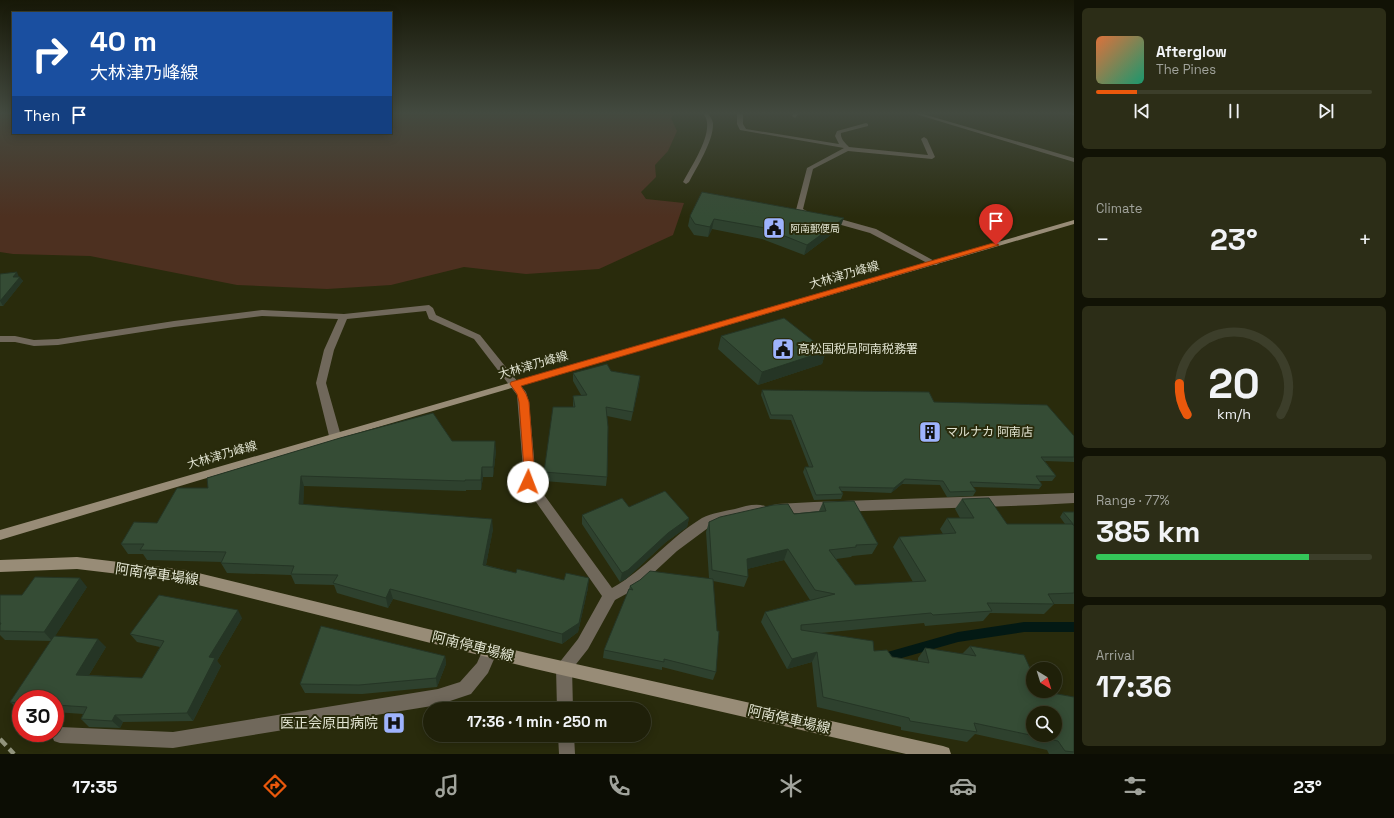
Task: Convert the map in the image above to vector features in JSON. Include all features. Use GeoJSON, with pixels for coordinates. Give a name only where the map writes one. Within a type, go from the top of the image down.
{"type":"FeatureCollection","features":[{"type":"Feature","properties":{"kind":"main road","name":"大林津乃峰線"},"geometry":{"type":"LineString","coordinates":[[0,535],[335,436],[1074,222]]}},
{"type":"Feature","properties":{"kind":"main road","name":"阿南停車場線"},"geometry":{"type":"LineString","coordinates":[[0,566],[77,563],[186,576],[564,668],[943,754]]}},
{"type":"Feature","properties":{"kind":"street"},"geometry":{"type":"LineString","coordinates":[[686,182],[703,147]]}},
{"type":"Feature","properties":{"kind":"street"},"geometry":{"type":"LineString","coordinates":[[804,214],[799,210],[810,168],[824,163],[844,147]]}},
{"type":"Feature","properties":{"kind":"street"},"geometry":{"type":"LineString","coordinates":[[846,147],[932,157],[927,147]]}},
{"type":"Feature","properties":{"kind":"street"},"geometry":{"type":"LineString","coordinates":[[1031,147],[1074,160]]}},
{"type":"Feature","properties":{"kind":"street"},"geometry":{"type":"LineString","coordinates":[[788,212],[818,217]]}},
{"type":"Feature","properties":{"kind":"street"},"geometry":{"type":"LineString","coordinates":[[826,218],[873,230],[934,263]]}},
{"type":"Feature","properties":{"kind":"street"},"geometry":{"type":"LineString","coordinates":[[0,339],[15,339],[34,343],[58,342],[166,325],[262,313],[344,317],[429,308],[432,317],[477,337],[522,394],[524,402],[529,469],[528,482],[610,596]]}},
{"type":"Feature","properties":{"kind":"street"},"geometry":{"type":"LineString","coordinates":[[335,436],[321,383],[329,350],[344,317]]}},
{"type":"Feature","properties":{"kind":"street"},"geometry":{"type":"LineString","coordinates":[[565,702],[564,668],[584,644],[610,596],[632,584],[672,547],[708,521],[746,511],[822,506],[1033,501],[1074,498]]}},
{"type":"Feature","properties":{"kind":"street"},"geometry":{"type":"LineString","coordinates":[[64,735],[173,740],[438,697],[465,688],[483,668],[490,650]]}},
{"type":"Feature","properties":{"kind":"street"},"geometry":{"type":"LineString","coordinates":[[566,742],[567,754]]}},
{"type":"Feature","properties":{"kind":"shaded area"},"geometry":{"type":"Polygon","coordinates":[[[0,147],[670,147],[655,165],[656,177],[641,192],[646,199],[684,203],[673,235],[599,269],[526,274],[464,267],[391,285],[327,289],[237,285],[90,256],[13,254],[0,252],[0,147]]]}},
{"type":"Feature","properties":{"kind":"building"},"geometry":{"type":"Polygon","coordinates":[[[702,192],[844,218],[807,245],[765,228],[714,219],[710,227],[695,224],[690,216],[702,192]]]}},
{"type":"Feature","properties":{"kind":"building"},"geometry":{"type":"Polygon","coordinates":[[[17,272],[13,277],[20,277],[0,301],[0,274],[17,272]]]}},
{"type":"Feature","properties":{"kind":"building"},"geometry":{"type":"Polygon","coordinates":[[[784,318],[826,351],[762,372],[721,336],[784,318]]]}},
{"type":"Feature","properties":{"kind":"building"},"geometry":{"type":"Polygon","coordinates":[[[607,364],[611,371],[640,376],[633,412],[606,407],[608,427],[607,477],[544,472],[553,407],[575,407],[573,396],[587,395],[573,373],[607,364]]]}},
{"type":"Feature","properties":{"kind":"building","name":"マルナカ 阿南店"},"geometry":{"type":"Polygon","coordinates":[[[762,390],[929,392],[934,402],[1047,405],[1074,436],[1074,457],[1041,457],[1056,476],[1036,476],[1042,485],[970,482],[976,491],[950,492],[943,481],[905,479],[894,488],[839,487],[843,494],[816,495],[805,467],[813,467],[792,415],[771,415],[762,390]]]}},
{"type":"Feature","properties":{"kind":"building"},"geometry":{"type":"Polygon","coordinates":[[[433,413],[452,441],[495,441],[493,467],[482,467],[481,480],[465,481],[301,476],[299,504],[492,519],[483,565],[516,573],[517,569],[564,580],[566,573],[589,578],[579,623],[562,634],[390,589],[386,598],[333,583],[338,575],[291,574],[294,566],[221,563],[226,552],[140,550],[144,544],[121,544],[134,522],[157,523],[177,488],[208,488],[207,478],[340,438],[433,413]]]}},
{"type":"Feature","properties":{"kind":"building"},"geometry":{"type":"Polygon","coordinates":[[[665,491],[689,518],[668,533],[628,570],[622,573],[582,515],[622,498],[629,507],[665,491]]]}},
{"type":"Feature","properties":{"kind":"building"},"geometry":{"type":"Polygon","coordinates":[[[989,498],[1007,524],[1072,524],[1074,526],[1074,593],[1048,594],[1054,604],[987,603],[992,611],[933,615],[931,613],[801,625],[801,630],[873,641],[874,651],[887,650],[892,657],[929,663],[925,648],[976,656],[970,646],[1024,655],[1027,662],[1026,698],[1062,698],[1062,695],[1074,697],[1074,752],[1065,751],[1059,742],[1062,742],[1062,706],[1026,706],[1026,734],[974,723],[977,732],[910,721],[909,718],[823,697],[817,652],[792,659],[765,612],[835,594],[815,590],[788,549],[747,559],[748,577],[712,570],[709,522],[720,517],[773,505],[788,504],[794,514],[826,511],[823,502],[854,501],[878,544],[856,545],[856,547],[829,550],[855,585],[926,581],[899,537],[956,533],[947,518],[974,518],[962,499],[989,498]]]}},
{"type":"Feature","properties":{"kind":"building"},"geometry":{"type":"Polygon","coordinates":[[[1063,512],[1074,512],[1074,525],[1063,512]]]}},
{"type":"Feature","properties":{"kind":"building"},"geometry":{"type":"Polygon","coordinates":[[[650,571],[713,579],[717,631],[719,631],[716,672],[664,659],[664,662],[604,650],[629,589],[633,590],[630,586],[650,571]]]}},
{"type":"Feature","properties":{"kind":"building"},"geometry":{"type":"Polygon","coordinates":[[[35,577],[80,578],[44,632],[0,631],[0,595],[22,595],[35,577]]]}},
{"type":"Feature","properties":{"kind":"building"},"geometry":{"type":"Polygon","coordinates":[[[159,595],[238,610],[209,657],[215,658],[187,713],[115,715],[112,721],[81,719],[87,707],[64,706],[64,690],[18,690],[54,636],[98,639],[76,675],[142,678],[164,641],[130,634],[159,595]]]}},
{"type":"Feature","properties":{"kind":"building"},"geometry":{"type":"Polygon","coordinates":[[[321,626],[445,656],[436,678],[359,685],[300,684],[321,626]]]}},
{"type":"Feature","properties":{"kind":"waterway"},"geometry":{"type":"LineString","coordinates":[[884,658],[958,637],[1024,627],[1074,627]]}},
{"type":"Feature","properties":{"kind":"railway"},"geometry":{"type":"LineString","coordinates":[[0,739],[14,754]]}},
{"type":"Feature","properties":{"kind":"place","name":"阿南郵便局"},"geometry":{"type":"Point","coordinates":[774,228]}},
{"type":"Feature","properties":{"kind":"place","name":"高松国税局阿南税務署"},"geometry":{"type":"Point","coordinates":[783,349]}},
{"type":"Feature","properties":{"kind":"place","name":"マルナカ 阿南店"},"geometry":{"type":"Point","coordinates":[930,432]}},
{"type":"Feature","properties":{"kind":"place","name":"医正会原田病院"},"geometry":{"type":"Point","coordinates":[394,723]}},
{"type":"Feature","properties":{"kind":"route"},"geometry":{"type":"LineString","coordinates":[[528,482],[529,469],[524,402],[522,394],[514,384],[996,245]]}}]}
